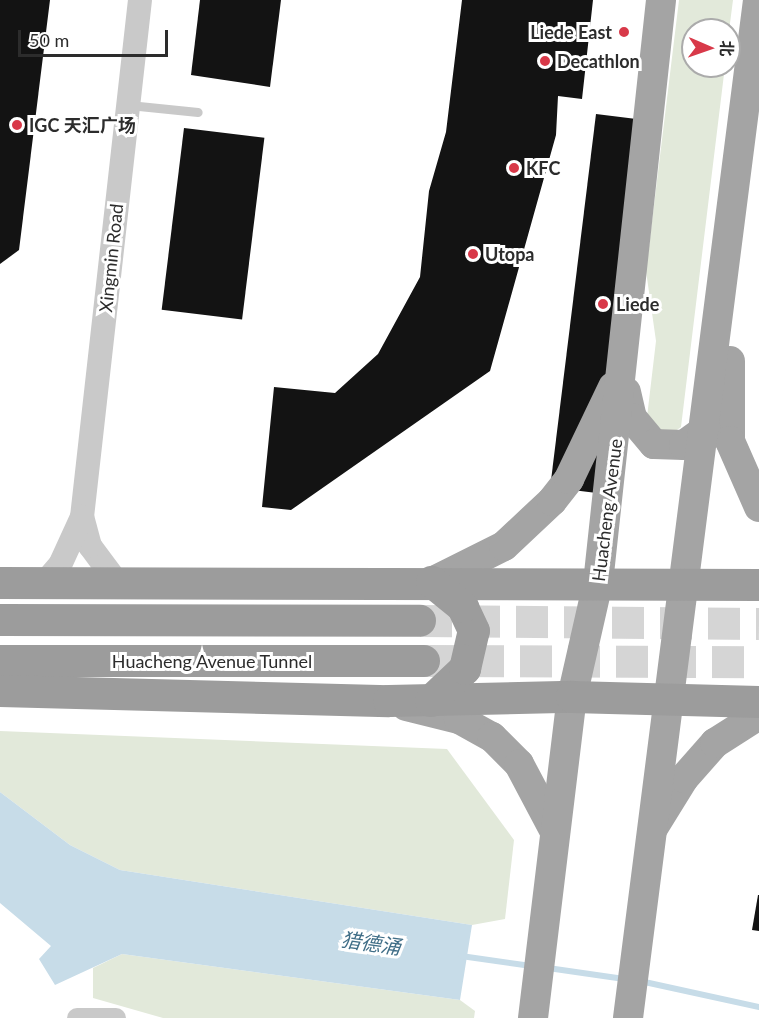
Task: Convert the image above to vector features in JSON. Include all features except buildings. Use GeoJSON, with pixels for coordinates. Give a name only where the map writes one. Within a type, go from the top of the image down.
{"type":"FeatureCollection","features":[{"type":"Feature","properties":{"kind":"highway"},"geometry":{"type":"LineString","coordinates":[[0,583],[116,580],[685,582],[759,585]]}},
{"type":"Feature","properties":{"kind":"highway"},"geometry":{"type":"LineString","coordinates":[[431,701],[465,669],[474,631],[463,607],[432,582]]}},
{"type":"Feature","properties":{"kind":"highway"},"geometry":{"type":"LineString","coordinates":[[0,620],[420,621]]}},
{"type":"Feature","properties":{"kind":"highway","name":"Huacheng Avenue Tunnel"},"geometry":{"type":"LineString","coordinates":[[0,661],[424,661]]}},
{"type":"Feature","properties":{"kind":"highway"},"geometry":{"type":"LineString","coordinates":[[0,691],[53,696],[389,701],[572,697],[759,702]]}},
{"type":"Feature","properties":{"kind":"highway"},"geometry":{"type":"LineString","coordinates":[[0,700],[53,696]]}},
{"type":"Feature","properties":{"kind":"main road","name":"Huacheng Avenue"},"geometry":{"type":"LineString","coordinates":[[533,1010],[572,697],[598,583],[661,0]]}},
{"type":"Feature","properties":{"kind":"main road"},"geometry":{"type":"LineString","coordinates":[[628,1015],[647,838],[706,429],[758,0]]}},
{"type":"Feature","properties":{"kind":"main road"},"geometry":{"type":"LineString","coordinates":[[730,220],[730,441],[759,507]]}},
{"type":"Feature","properties":{"kind":"main road"},"geometry":{"type":"LineString","coordinates":[[622,366],[632,418],[654,444],[684,445],[706,429]]}},
{"type":"Feature","properties":{"kind":"main road"},"geometry":{"type":"LineString","coordinates":[[432,582],[504,546],[552,501],[588,444],[622,366]]}},
{"type":"Feature","properties":{"kind":"main road"},"geometry":{"type":"LineString","coordinates":[[389,701],[459,719],[492,737],[519,764],[555,832]]}},
{"type":"Feature","properties":{"kind":"main road"},"geometry":{"type":"LineString","coordinates":[[647,838],[684,778],[715,743],[759,715]]}},
{"type":"Feature","properties":{"kind":"street","name":"Xingmin Road"},"geometry":{"type":"LineString","coordinates":[[45,582],[60,565],[82,517],[140,0]]}},
{"type":"Feature","properties":{"kind":"street","name":"Xingmin Road"},"geometry":{"type":"LineString","coordinates":[[82,517],[98,561],[116,580]]}},
{"type":"Feature","properties":{"kind":"street"},"geometry":{"type":"LineString","coordinates":[[77,1018],[116,1018]]}},
{"type":"Feature","properties":{"kind":"lane"},"geometry":{"type":"LineString","coordinates":[[129,105],[198,112]]}},
{"type":"Feature","properties":{"kind":"green space"},"geometry":{"type":"Polygon","coordinates":[[[679,0],[733,0],[731,18],[681,18],[681,78],[724,78],[681,427],[670,435],[658,435],[647,417],[656,341],[646,271],[679,0]]]}},
{"type":"Feature","properties":{"kind":"green space"},"geometry":{"type":"Polygon","coordinates":[[[0,731],[447,749],[514,840],[505,919],[472,925],[120,870],[70,845],[0,792],[0,731]]]}},
{"type":"Feature","properties":{"kind":"green space"},"geometry":{"type":"Polygon","coordinates":[[[122,954],[460,1000],[475,1011],[474,1018],[163,1018],[93,998],[93,968],[122,954]]]}},
{"type":"Feature","properties":{"kind":"water"},"geometry":{"type":"Polygon","coordinates":[[[0,792],[70,845],[120,870],[472,925],[460,1000],[122,954],[55,985],[39,959],[51,946],[0,903],[0,792]]]}},
{"type":"Feature","properties":{"kind":"waterway","name":"猎德涌"},"geometry":{"type":"LineString","coordinates":[[461,956],[531,966]]}},
{"type":"Feature","properties":{"kind":"waterway","name":"猎德涌"},"geometry":{"type":"LineString","coordinates":[[548,968],[624,979]]}},
{"type":"Feature","properties":{"kind":"waterway"},"geometry":{"type":"LineString","coordinates":[[640,981],[759,1007]]}},
{"type":"Feature","properties":{"kind":"tunnel"},"geometry":{"type":"LineString","coordinates":[[420,621],[759,624]]}},
{"type":"Feature","properties":{"kind":"tunnel"},"geometry":{"type":"LineString","coordinates":[[424,661],[759,662]]}},
{"type":"Feature","properties":{"kind":"place","name":"Liede East"},"geometry":{"type":"Point","coordinates":[624,32]}},
{"type":"Feature","properties":{"kind":"place","name":"Decathlon"},"geometry":{"type":"Point","coordinates":[545,61]}},
{"type":"Feature","properties":{"kind":"place","name":"IGC 天汇广场"},"geometry":{"type":"Point","coordinates":[17,125]}},
{"type":"Feature","properties":{"kind":"place","name":"KFC"},"geometry":{"type":"Point","coordinates":[514,168]}},
{"type":"Feature","properties":{"kind":"place","name":"Utopa"},"geometry":{"type":"Point","coordinates":[473,254]}},
{"type":"Feature","properties":{"kind":"place","name":"Liede"},"geometry":{"type":"Point","coordinates":[603,304]}}]}
